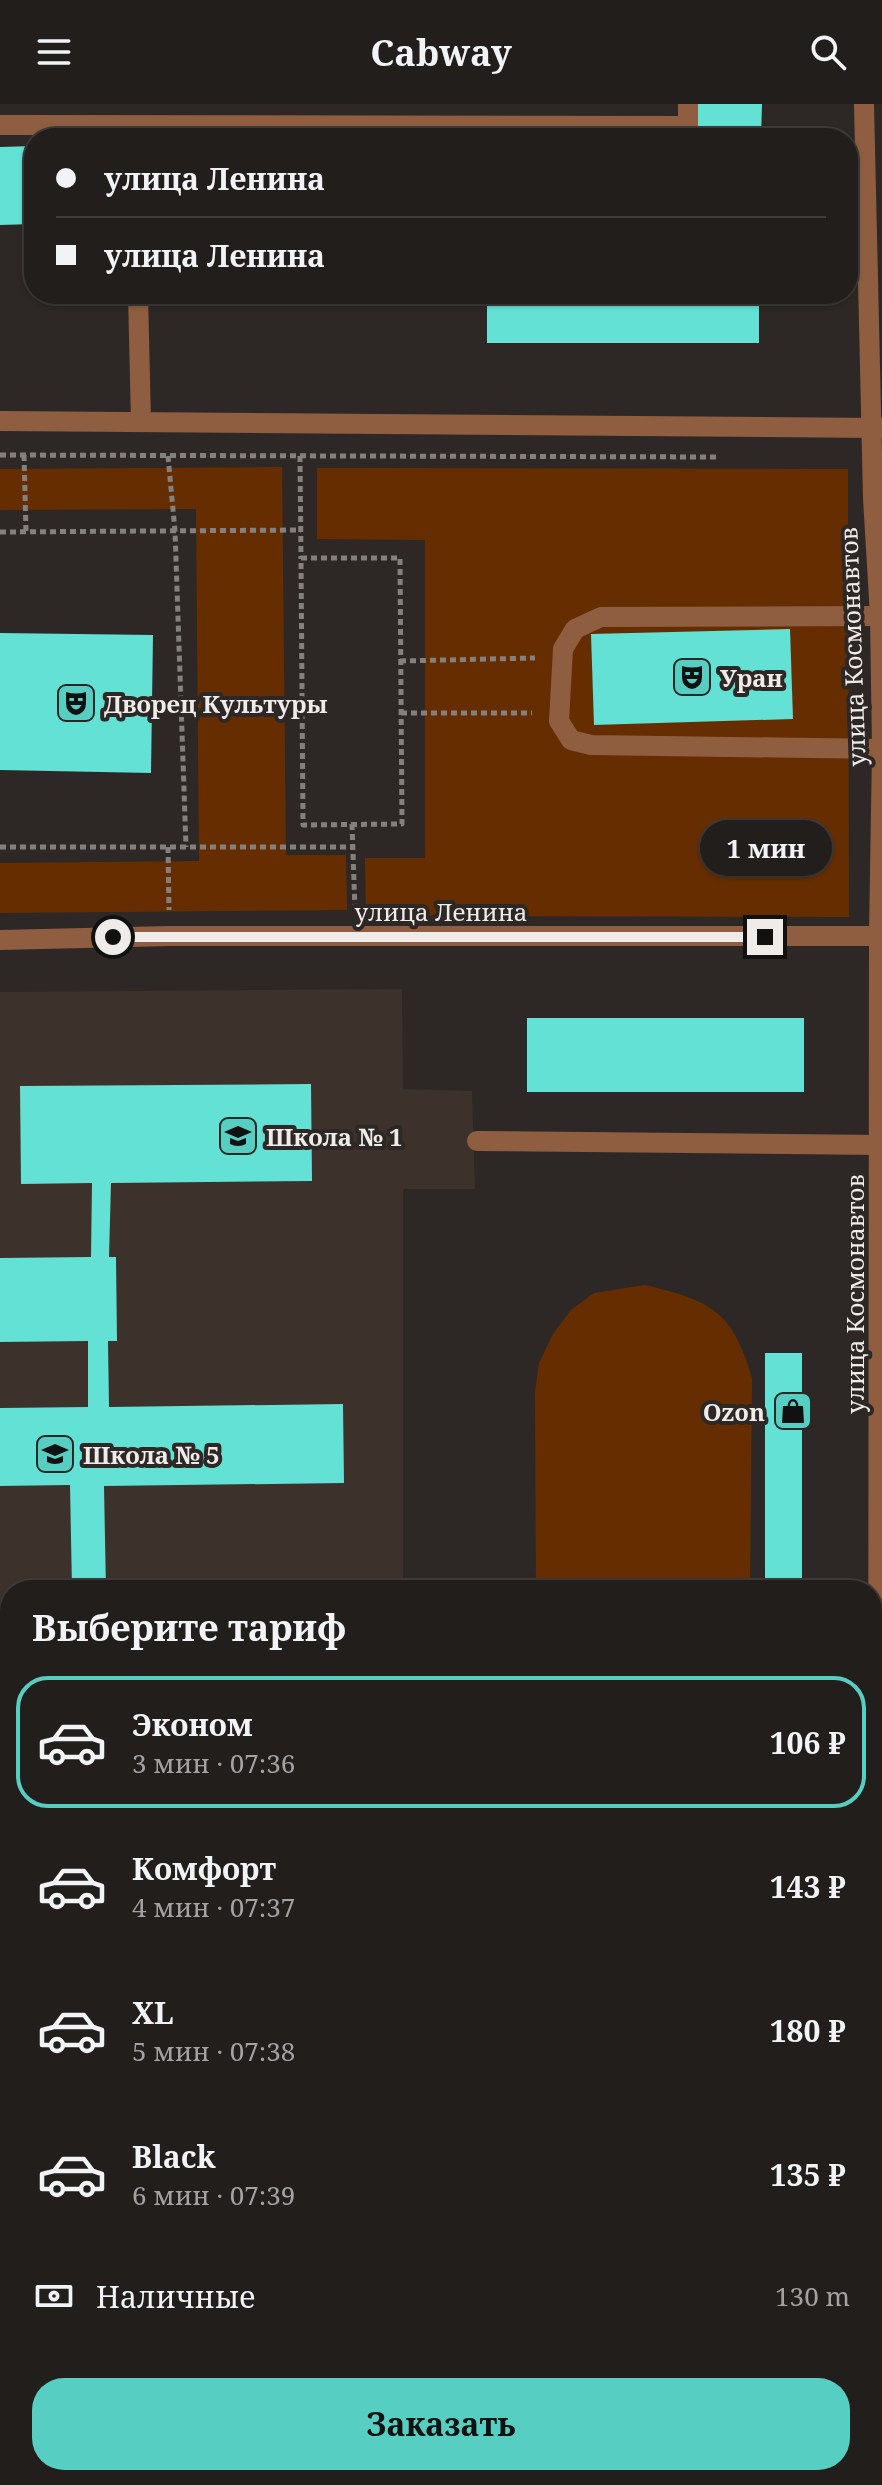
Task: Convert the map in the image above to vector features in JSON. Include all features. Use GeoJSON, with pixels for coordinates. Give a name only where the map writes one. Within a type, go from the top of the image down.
{"type":"FeatureCollection","features":[{"type":"Feature","properties":{"kind":"street"},"geometry":{"type":"LineString","coordinates":[[688,104],[688,128]]}},
{"type":"Feature","properties":{"kind":"street","name":"улица Космонавтов"},"geometry":{"type":"LineString","coordinates":[[858,191],[864,104]]}},
{"type":"Feature","properties":{"kind":"street"},"geometry":{"type":"LineString","coordinates":[[0,125],[58,128]]}},
{"type":"Feature","properties":{"kind":"street","name":"улица Космонавтов"},"geometry":{"type":"LineString","coordinates":[[858,217],[877,428],[882,749],[877,1580]]}},
{"type":"Feature","properties":{"kind":"street"},"geometry":{"type":"LineString","coordinates":[[138,304],[141,422]]}},
{"type":"Feature","properties":{"kind":"street"},"geometry":{"type":"LineString","coordinates":[[0,421],[877,428]]}},
{"type":"Feature","properties":{"kind":"street"},"geometry":{"type":"LineString","coordinates":[[880,616],[601,617],[575,629],[563,649],[559,721],[571,740],[591,745],[882,749]]}},
{"type":"Feature","properties":{"kind":"street","name":"улица Ленина"},"geometry":{"type":"LineString","coordinates":[[0,940],[169,936],[880,936]]}},
{"type":"Feature","properties":{"kind":"street"},"geometry":{"type":"LineString","coordinates":[[477,1141],[880,1145]]}},
{"type":"Feature","properties":{"kind":"path"},"geometry":{"type":"LineString","coordinates":[[0,455],[731,457]]}},
{"type":"Feature","properties":{"kind":"path"},"geometry":{"type":"LineString","coordinates":[[24,455],[26,532]]}},
{"type":"Feature","properties":{"kind":"path"},"geometry":{"type":"LineString","coordinates":[[168,456],[175,531],[186,847]]}},
{"type":"Feature","properties":{"kind":"path"},"geometry":{"type":"LineString","coordinates":[[300,456],[303,825],[402,824],[400,558],[301,558]]}},
{"type":"Feature","properties":{"kind":"path"},"geometry":{"type":"LineString","coordinates":[[0,532],[301,530]]}},
{"type":"Feature","properties":{"kind":"path"},"geometry":{"type":"LineString","coordinates":[[400,661],[534,658]]}},
{"type":"Feature","properties":{"kind":"path"},"geometry":{"type":"LineString","coordinates":[[401,713],[535,713]]}},
{"type":"Feature","properties":{"kind":"path"},"geometry":{"type":"LineString","coordinates":[[352,824],[355,920]]}},
{"type":"Feature","properties":{"kind":"path"},"geometry":{"type":"LineString","coordinates":[[0,847],[354,847]]}},
{"type":"Feature","properties":{"kind":"path"},"geometry":{"type":"LineString","coordinates":[[168,847],[169,923]]}},
{"type":"Feature","properties":{"kind":"shaded area"},"geometry":{"type":"Polygon","coordinates":[[[282,467],[286,855],[346,855],[347,910],[0,913],[0,863],[199,861],[196,509],[0,510],[0,469],[282,467]]]}},
{"type":"Feature","properties":{"kind":"shaded area"},"geometry":{"type":"Polygon","coordinates":[[[317,468],[848,469],[849,917],[366,916],[365,858],[425,858],[425,540],[317,539],[317,468]]]}},
{"type":"Feature","properties":{"kind":"shaded area"},"geometry":{"type":"Polygon","coordinates":[[[402,989],[403,1089],[472,1091],[475,1189],[403,1189],[403,1580],[0,1580],[0,992],[402,989]]]}},
{"type":"Feature","properties":{"kind":"shaded area"},"geometry":{"type":"Polygon","coordinates":[[[645,1285],[668,1291],[716,1312],[736,1337],[752,1378],[750,1580],[536,1580],[535,1393],[539,1363],[553,1334],[571,1310],[594,1293],[645,1285]]]}},
{"type":"Feature","properties":{"kind":"building"},"geometry":{"type":"Polygon","coordinates":[[[697,104],[762,104],[761,128],[696,128],[697,104]]]}},
{"type":"Feature","properties":{"kind":"building"},"geometry":{"type":"Polygon","coordinates":[[[24,146],[24,224],[0,225],[0,147],[24,146]]]}},
{"type":"Feature","properties":{"kind":"building"},"geometry":{"type":"Polygon","coordinates":[[[487,304],[759,304],[759,343],[487,343],[487,304]]]}},
{"type":"Feature","properties":{"kind":"building","name":"Уран"},"geometry":{"type":"Polygon","coordinates":[[[790,629],[793,719],[594,725],[591,634],[790,629]]]}},
{"type":"Feature","properties":{"kind":"building","name":"Дворец Культуры"},"geometry":{"type":"Polygon","coordinates":[[[0,633],[153,635],[151,773],[0,770],[0,633]]]}},
{"type":"Feature","properties":{"kind":"building"},"geometry":{"type":"Polygon","coordinates":[[[527,1018],[804,1018],[804,1092],[527,1092],[527,1018]]]}},
{"type":"Feature","properties":{"kind":"building"},"geometry":{"type":"Polygon","coordinates":[[[311,1084],[312,1181],[111,1183],[109,1257],[116,1257],[117,1341],[108,1341],[109,1407],[343,1404],[344,1483],[104,1486],[106,1580],[72,1580],[70,1485],[0,1486],[0,1408],[88,1407],[88,1341],[0,1342],[0,1258],[91,1257],[92,1183],[21,1184],[20,1086],[311,1084]]]}},
{"type":"Feature","properties":{"kind":"building"},"geometry":{"type":"Polygon","coordinates":[[[765,1353],[802,1353],[802,1580],[765,1580],[765,1353]]]}},
{"type":"Feature","properties":{"kind":"place","name":"Уран"},"geometry":{"type":"Point","coordinates":[692,677]}},
{"type":"Feature","properties":{"kind":"place","name":"Дворец Культуры"},"geometry":{"type":"Point","coordinates":[76,703]}},
{"type":"Feature","properties":{"kind":"place","name":"Школа № 1"},"geometry":{"type":"Point","coordinates":[238,1136]}},
{"type":"Feature","properties":{"kind":"place","name":"Ozon"},"geometry":{"type":"Point","coordinates":[793,1411]}},
{"type":"Feature","properties":{"kind":"place","name":"Школа № 5"},"geometry":{"type":"Point","coordinates":[55,1454]}},
{"type":"Feature","properties":{"kind":"route"},"geometry":{"type":"LineString","coordinates":[[113,937],[765,937]]}}]}
